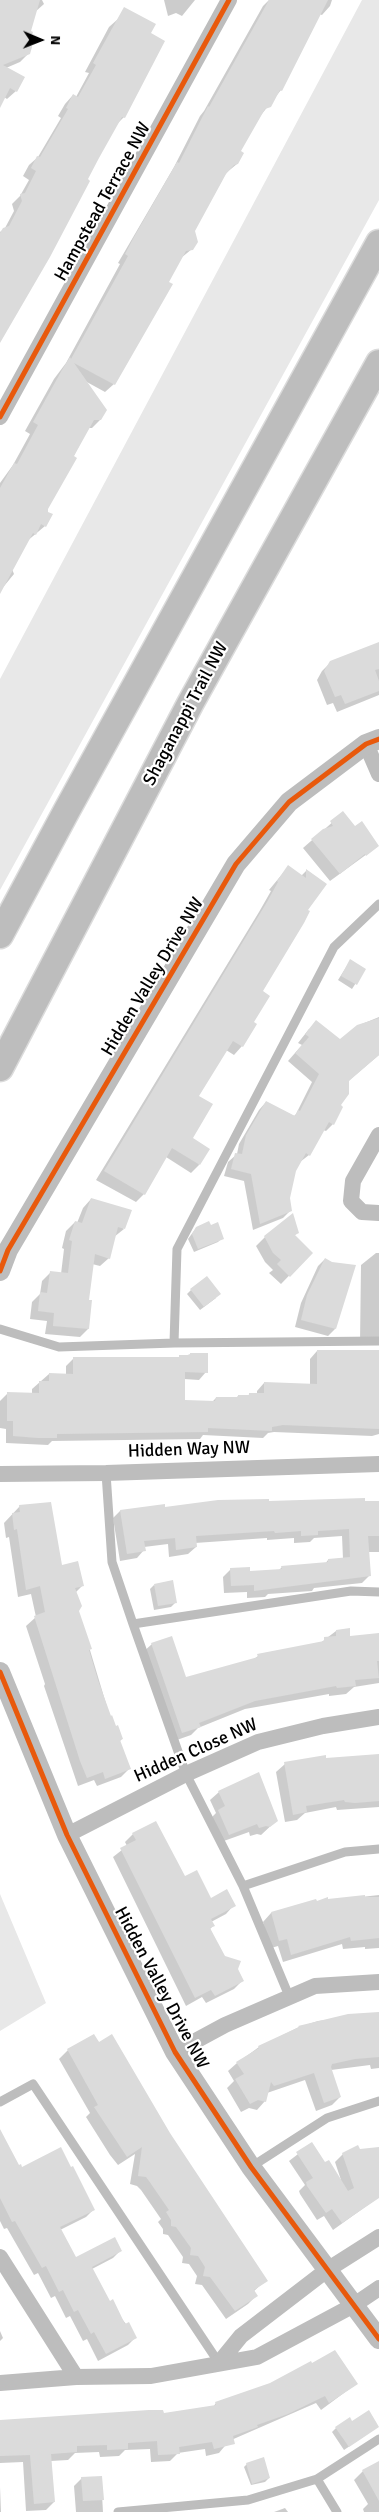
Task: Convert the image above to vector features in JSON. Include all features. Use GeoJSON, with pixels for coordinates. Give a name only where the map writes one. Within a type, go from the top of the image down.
{"type":"FeatureCollection","features":[{"type":"Feature","properties":{"kind":"main road"},"geometry":{"type":"LineString","coordinates":[[0,935],[379,243]]}},
{"type":"Feature","properties":{"kind":"main road","name":"Shaganappi Trail NW"},"geometry":{"type":"LineString","coordinates":[[0,1068],[190,704],[379,363]]}},
{"type":"Feature","properties":{"kind":"street","name":"Hampstead Terrace NW"},"geometry":{"type":"LineString","coordinates":[[0,417],[230,0]]}},
{"type":"Feature","properties":{"kind":"street"},"geometry":{"type":"LineString","coordinates":[[372,742],[379,774]]}},
{"type":"Feature","properties":{"kind":"street","name":"Hidden Valley Drive NW"},"geometry":{"type":"LineString","coordinates":[[0,1272],[8,1250],[236,864],[289,802],[372,742]]}},
{"type":"Feature","properties":{"kind":"street"},"geometry":{"type":"LineString","coordinates":[[379,1135],[354,1181],[351,1200],[362,1212],[379,1213]]}},
{"type":"Feature","properties":{"kind":"street","name":"Hidden Way NW"},"geometry":{"type":"LineString","coordinates":[[0,1474],[106,1473],[379,1464]]}},
{"type":"Feature","properties":{"kind":"street","name":"Hidden Valley Drive NW"},"geometry":{"type":"LineString","coordinates":[[0,1672],[67,1835],[175,2052],[251,2167],[379,2339]]}},
{"type":"Feature","properties":{"kind":"street","name":"Hidden Close NW"},"geometry":{"type":"LineString","coordinates":[[67,1835],[186,1774],[258,1742],[323,1726],[379,1717]]}},
{"type":"Feature","properties":{"kind":"street"},"geometry":{"type":"LineString","coordinates":[[175,2052],[224,2025],[315,1986],[379,1982]]}},
{"type":"Feature","properties":{"kind":"street"},"geometry":{"type":"LineString","coordinates":[[219,2363],[241,2336],[327,2270],[379,2237]]}},
{"type":"Feature","properties":{"kind":"street"},"geometry":{"type":"LineString","coordinates":[[0,2257],[76,2377]]}},
{"type":"Feature","properties":{"kind":"street"},"geometry":{"type":"LineString","coordinates":[[0,2383],[76,2377],[150,2376],[257,2357],[354,2305],[379,2288]]}},
{"type":"Feature","properties":{"kind":"lane"},"geometry":{"type":"LineString","coordinates":[[174,1343],[177,1249],[334,947],[379,904]]}},
{"type":"Feature","properties":{"kind":"lane"},"geometry":{"type":"LineString","coordinates":[[0,1329],[59,1347],[174,1343],[379,1341]]}},
{"type":"Feature","properties":{"kind":"lane"},"geometry":{"type":"LineString","coordinates":[[106,1473],[112,1562],[133,1624],[186,1774],[243,1886],[289,1996]]}},
{"type":"Feature","properties":{"kind":"lane"},"geometry":{"type":"LineString","coordinates":[[133,1624],[351,1591],[379,1592]]}},
{"type":"Feature","properties":{"kind":"lane"},"geometry":{"type":"LineString","coordinates":[[243,1886],[345,1852],[379,1849]]}},
{"type":"Feature","properties":{"kind":"lane"},"geometry":{"type":"LineString","coordinates":[[0,2102],[33,2084],[219,2363]]}},
{"type":"Feature","properties":{"kind":"lane"},"geometry":{"type":"LineString","coordinates":[[251,2167],[327,2118],[379,2101]]}},
{"type":"Feature","properties":{"kind":"lane"},"geometry":{"type":"LineString","coordinates":[[118,2512],[248,2500],[317,2479],[379,2439]]}},
{"type":"Feature","properties":{"kind":"lane"},"geometry":{"type":"LineString","coordinates":[[317,2479],[337,2512]]}},
{"type":"Feature","properties":{"kind":"shaded area"},"geometry":{"type":"Polygon","coordinates":[[[362,0],[379,0],[379,200],[0,890],[0,679],[362,0]]]}},
{"type":"Feature","properties":{"kind":"shaded area"},"geometry":{"type":"Polygon","coordinates":[[[0,1894],[46,2003],[0,2031],[0,1894]]]}},
{"type":"Feature","properties":{"kind":"building"},"geometry":{"type":"Polygon","coordinates":[[[0,0],[40,0],[31,31],[33,32],[30,41],[32,47],[30,54],[3,65],[25,77],[17,92],[10,88],[0,108],[0,0]]]}},
{"type":"Feature","properties":{"kind":"building"},"geometry":{"type":"Polygon","coordinates":[[[269,0],[328,0],[282,91],[280,90],[271,107],[265,109],[241,151],[244,153],[238,164],[234,165],[226,174],[195,231],[198,242],[193,250],[186,251],[169,282],[173,284],[115,385],[74,363],[107,410],[101,420],[94,420],[74,456],[77,458],[48,509],[48,512],[53,514],[46,527],[41,524],[36,535],[33,533],[0,594],[0,488],[14,463],[17,464],[38,425],[33,422],[70,357],[71,359],[128,256],[125,254],[134,237],[177,162],[179,163],[208,106],[269,0]]]}},
{"type":"Feature","properties":{"kind":"building"},"geometry":{"type":"Polygon","coordinates":[[[124,7],[156,24],[151,33],[165,41],[125,118],[122,117],[99,158],[88,179],[90,181],[50,257],[0,343],[0,233],[3,228],[9,226],[22,201],[20,194],[25,193],[36,171],[31,168],[37,156],[40,157],[68,109],[66,108],[73,94],[78,97],[96,65],[93,63],[124,7]]]}},
{"type":"Feature","properties":{"kind":"building"},"geometry":{"type":"Polygon","coordinates":[[[379,642],[379,669],[375,670],[379,681],[379,691],[345,704],[341,695],[335,697],[324,671],[330,661],[379,642]]]}},
{"type":"Feature","properties":{"kind":"building"},"geometry":{"type":"Polygon","coordinates":[[[343,811],[355,826],[362,821],[379,846],[366,856],[365,854],[340,874],[311,839],[323,829],[333,826],[330,821],[343,811]]]}},
{"type":"Feature","properties":{"kind":"building"},"geometry":{"type":"Polygon","coordinates":[[[288,865],[306,878],[306,869],[327,884],[308,910],[310,911],[304,923],[263,991],[270,996],[254,1022],[257,1024],[243,1047],[233,1041],[199,1096],[213,1104],[193,1138],[210,1149],[200,1165],[172,1148],[145,1195],[104,1171],[288,865]]]}},
{"type":"Feature","properties":{"kind":"building"},"geometry":{"type":"Polygon","coordinates":[[[350,959],[366,969],[357,985],[341,976],[350,959]]]}},
{"type":"Feature","properties":{"kind":"building"},"geometry":{"type":"Polygon","coordinates":[[[379,1018],[379,1055],[349,1081],[349,1094],[341,1105],[343,1107],[334,1125],[329,1122],[310,1156],[306,1153],[296,1171],[290,1198],[292,1211],[260,1224],[251,1174],[231,1169],[235,1153],[242,1154],[246,1135],[266,1101],[295,1116],[298,1110],[300,1111],[319,1074],[295,1053],[309,1037],[305,1034],[316,1020],[340,1039],[357,1025],[379,1018]]]}},
{"type":"Feature","properties":{"kind":"building"},"geometry":{"type":"Polygon","coordinates":[[[91,1198],[132,1210],[125,1229],[118,1227],[110,1259],[95,1254],[89,1300],[92,1300],[89,1329],[53,1326],[54,1313],[38,1311],[40,1292],[47,1293],[50,1271],[68,1273],[72,1241],[69,1240],[75,1221],[82,1223],[91,1198]]]}},
{"type":"Feature","properties":{"kind":"building"},"geometry":{"type":"Polygon","coordinates":[[[293,1213],[299,1233],[295,1235],[313,1253],[290,1277],[277,1264],[281,1260],[273,1253],[264,1236],[293,1213]]]}},
{"type":"Feature","properties":{"kind":"building"},"geometry":{"type":"Polygon","coordinates":[[[209,1221],[211,1225],[218,1222],[224,1239],[198,1249],[192,1234],[196,1227],[209,1221]]]}},
{"type":"Feature","properties":{"kind":"building"},"geometry":{"type":"Polygon","coordinates":[[[325,1258],[332,1262],[356,1265],[336,1329],[301,1320],[307,1295],[325,1258]]]}},
{"type":"Feature","properties":{"kind":"building"},"geometry":{"type":"Polygon","coordinates":[[[207,1276],[221,1294],[204,1307],[190,1289],[207,1276]]]}},
{"type":"Feature","properties":{"kind":"building"},"geometry":{"type":"Polygon","coordinates":[[[317,1350],[379,1350],[379,1429],[283,1425],[272,1427],[272,1431],[208,1428],[208,1432],[57,1434],[57,1438],[38,1438],[13,1436],[13,1421],[7,1421],[7,1392],[39,1393],[39,1381],[49,1381],[49,1373],[73,1374],[73,1357],[179,1357],[179,1355],[190,1355],[190,1353],[208,1353],[208,1373],[185,1372],[185,1400],[215,1401],[216,1397],[238,1397],[238,1395],[249,1395],[249,1393],[264,1393],[264,1382],[317,1384],[317,1350]]]}},
{"type":"Feature","properties":{"kind":"building"},"geometry":{"type":"Polygon","coordinates":[[[365,1498],[365,1501],[379,1501],[379,1536],[368,1536],[371,1576],[254,1591],[254,1585],[231,1586],[230,1568],[250,1567],[250,1571],[282,1569],[281,1566],[328,1562],[328,1559],[350,1557],[349,1529],[318,1531],[318,1535],[301,1536],[301,1531],[275,1533],[274,1531],[196,1536],[197,1547],[176,1550],[175,1538],[144,1541],[146,1551],[127,1554],[120,1510],[165,1504],[165,1507],[218,1500],[269,1499],[269,1501],[365,1498]]]}},
{"type":"Feature","properties":{"kind":"building"},"geometry":{"type":"Polygon","coordinates":[[[51,1502],[62,1565],[78,1561],[84,1586],[75,1588],[82,1606],[79,1611],[92,1649],[89,1650],[98,1680],[111,1716],[116,1726],[118,1725],[123,1739],[120,1740],[131,1769],[105,1779],[103,1772],[87,1778],[80,1761],[34,1616],[45,1612],[40,1586],[26,1590],[17,1529],[14,1530],[12,1513],[20,1512],[19,1505],[51,1502]]]}},
{"type":"Feature","properties":{"kind":"building"},"geometry":{"type":"Polygon","coordinates":[[[173,1580],[177,1603],[158,1606],[154,1584],[173,1580]]]}},
{"type":"Feature","properties":{"kind":"building"},"geometry":{"type":"Polygon","coordinates":[[[350,1628],[350,1636],[379,1633],[379,1661],[377,1661],[379,1678],[355,1680],[356,1686],[337,1688],[336,1686],[255,1701],[199,1723],[201,1727],[182,1733],[151,1643],[172,1636],[186,1677],[258,1657],[257,1654],[324,1641],[324,1637],[336,1636],[336,1630],[350,1628]]]}},
{"type":"Feature","properties":{"kind":"building"},"geometry":{"type":"Polygon","coordinates":[[[379,1754],[379,1801],[355,1803],[345,1802],[344,1800],[306,1806],[307,1812],[293,1815],[284,1762],[326,1755],[326,1758],[379,1754]]]}},
{"type":"Feature","properties":{"kind":"building"},"geometry":{"type":"Polygon","coordinates":[[[259,1772],[278,1821],[270,1827],[259,1828],[257,1824],[229,1835],[218,1810],[225,1806],[218,1791],[259,1772]]]}},
{"type":"Feature","properties":{"kind":"building"},"geometry":{"type":"Polygon","coordinates":[[[156,1821],[185,1876],[197,1870],[211,1898],[227,1889],[236,1906],[211,1919],[215,1926],[210,1928],[225,1956],[241,1961],[238,1969],[244,1981],[215,1996],[211,1990],[195,1998],[120,1848],[136,1840],[132,1833],[156,1821]]]}},
{"type":"Feature","properties":{"kind":"building"},"geometry":{"type":"Polygon","coordinates":[[[365,1895],[365,1897],[379,1897],[379,1938],[351,1941],[350,1937],[291,1955],[287,1939],[279,1941],[271,1912],[316,1899],[317,1901],[328,1897],[328,1899],[365,1895]]]}},
{"type":"Feature","properties":{"kind":"building"},"geometry":{"type":"Polygon","coordinates":[[[379,2012],[379,2057],[355,2059],[332,2064],[331,2067],[341,2097],[324,2103],[314,2073],[274,2086],[271,2082],[266,2102],[258,2100],[250,2104],[235,2079],[244,2074],[236,2062],[259,2048],[258,2046],[298,2026],[348,2014],[379,2012]]]}},
{"type":"Feature","properties":{"kind":"building"},"geometry":{"type":"Polygon","coordinates":[[[94,2034],[99,2042],[112,2034],[170,2133],[268,2281],[254,2290],[258,2296],[235,2311],[210,2277],[203,2276],[205,2267],[198,2256],[190,2255],[191,2248],[176,2227],[171,2226],[171,2220],[166,2212],[169,2210],[149,2181],[146,2177],[138,2176],[142,2147],[127,2157],[94,2107],[98,2105],[67,2049],[94,2034]]]}},
{"type":"Feature","properties":{"kind":"building"},"geometry":{"type":"Polygon","coordinates":[[[0,2129],[19,2165],[21,2164],[22,2167],[61,2147],[71,2167],[73,2166],[95,2210],[60,2227],[76,2257],[115,2237],[122,2251],[92,2267],[110,2301],[113,2299],[125,2324],[129,2322],[137,2338],[106,2354],[94,2332],[91,2334],[78,2310],[74,2312],[63,2290],[59,2292],[46,2266],[42,2268],[15,2221],[12,2222],[0,2198],[0,2129]]]}},
{"type":"Feature","properties":{"kind":"building"},"geometry":{"type":"Polygon","coordinates":[[[312,2142],[325,2162],[329,2160],[348,2191],[354,2188],[342,2153],[358,2145],[360,2149],[379,2147],[379,2198],[342,2223],[332,2209],[326,2213],[307,2186],[306,2182],[313,2178],[296,2152],[312,2142]]]}},
{"type":"Feature","properties":{"kind":"building"},"geometry":{"type":"Polygon","coordinates":[[[335,2350],[358,2384],[329,2403],[325,2396],[288,2414],[233,2436],[235,2444],[214,2449],[212,2442],[179,2447],[180,2454],[158,2455],[157,2441],[128,2443],[128,2449],[107,2450],[107,2445],[77,2446],[77,2452],[51,2454],[55,2502],[34,2504],[30,2455],[0,2456],[0,2420],[149,2410],[163,2410],[164,2413],[216,2405],[215,2402],[270,2383],[335,2350]]]}},
{"type":"Feature","properties":{"kind":"building"},"geometry":{"type":"Polygon","coordinates":[[[369,2410],[379,2427],[349,2447],[335,2427],[350,2417],[352,2421],[369,2410]]]}},
{"type":"Feature","properties":{"kind":"building"},"geometry":{"type":"Polygon","coordinates":[[[264,2457],[270,2478],[252,2484],[246,2463],[264,2457]]]}},
{"type":"Feature","properties":{"kind":"building"},"geometry":{"type":"Polygon","coordinates":[[[379,2461],[379,2501],[362,2470],[379,2461]]]}},
{"type":"Feature","properties":{"kind":"building"},"geometry":{"type":"Polygon","coordinates":[[[102,2476],[104,2500],[83,2501],[81,2477],[102,2476]]]}},
{"type":"Feature","properties":{"kind":"cycle path"},"geometry":{"type":"LineString","coordinates":[[0,417],[229,0]]}},
{"type":"Feature","properties":{"kind":"cycle path"},"geometry":{"type":"LineString","coordinates":[[0,1271],[8,1250],[236,864],[289,802],[366,744],[379,739]]}},
{"type":"Feature","properties":{"kind":"cycle path"},"geometry":{"type":"LineString","coordinates":[[0,1672],[67,1835],[175,2052],[251,2167],[379,2339]]}}]}
